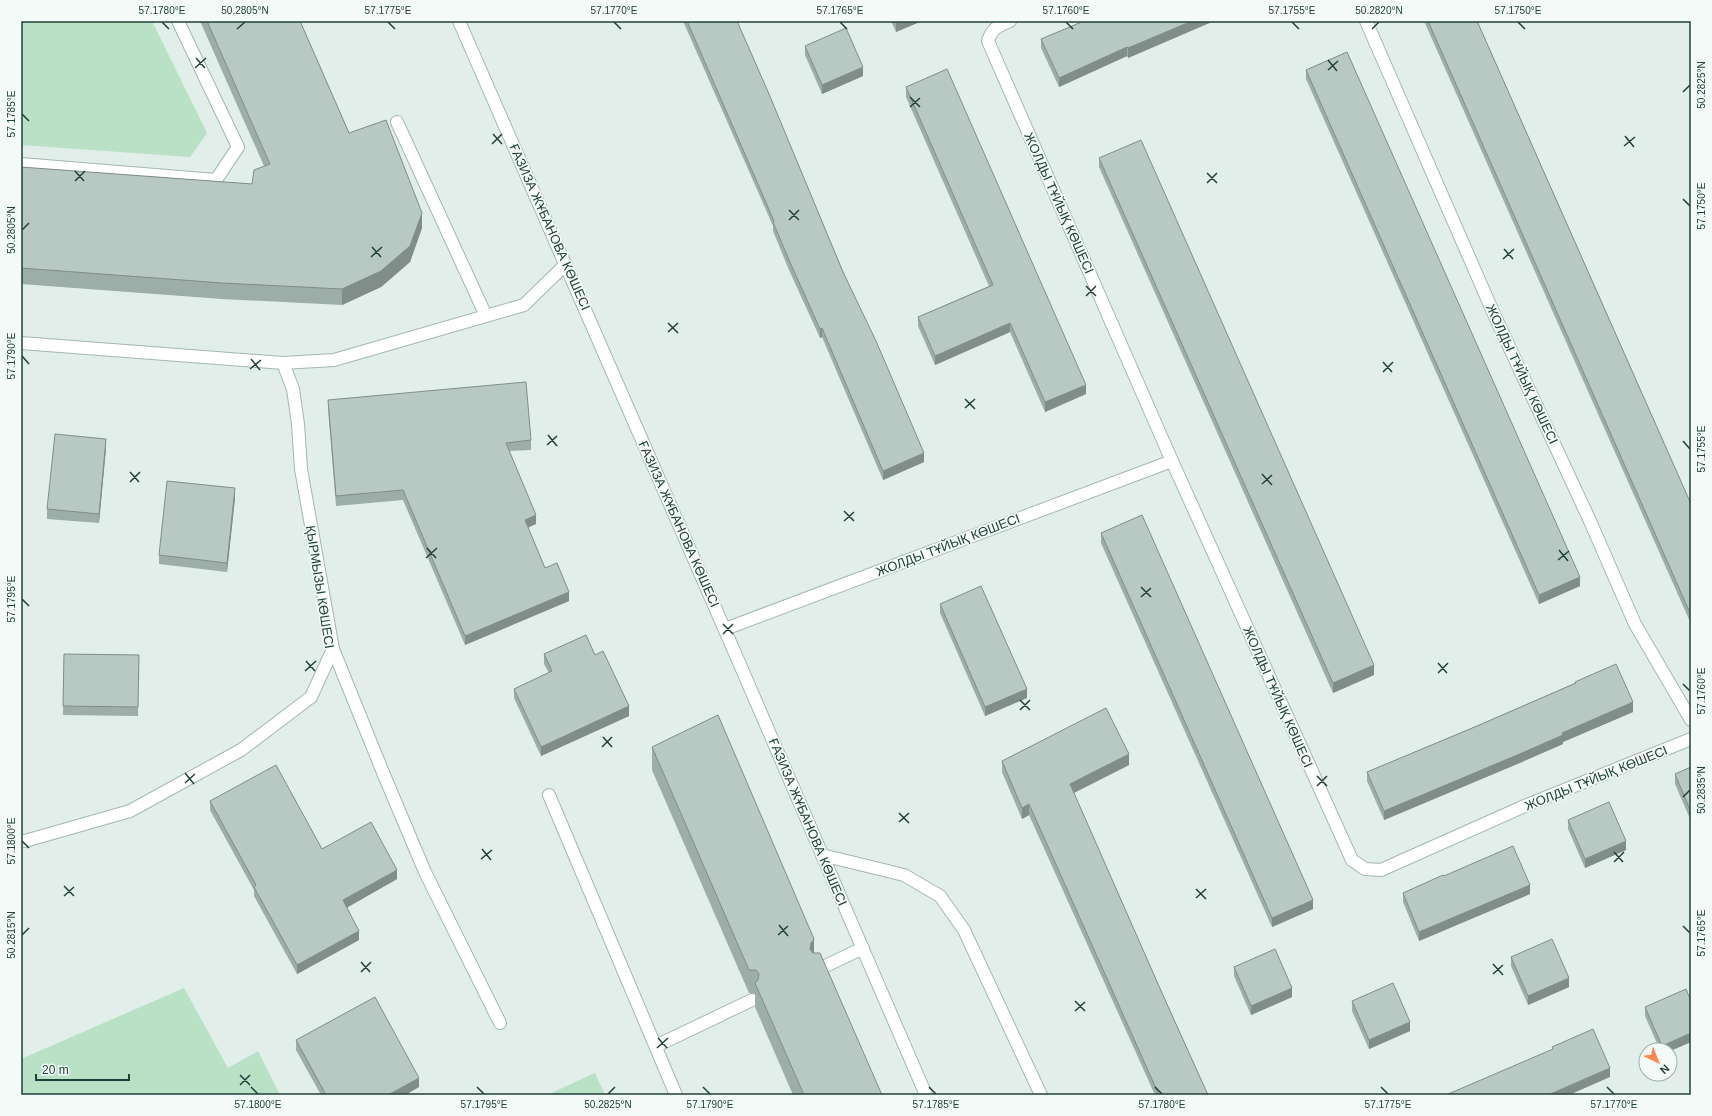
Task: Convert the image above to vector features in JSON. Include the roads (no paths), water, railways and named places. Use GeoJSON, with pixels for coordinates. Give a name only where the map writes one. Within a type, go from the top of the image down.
{"type":"FeatureCollection","features":[{"type":"Feature","properties":{"kind":"street"},"geometry":{"type":"LineString","coordinates":[[21,164],[216,180],[238,147],[178,21]]}},
{"type":"Feature","properties":{"kind":"street","name":"ҒАЗИЗА ЖҰБАНОВА КӨШЕСІ"},"geometry":{"type":"LineString","coordinates":[[459,21],[725,629],[926,1095]]}},
{"type":"Feature","properties":{"kind":"street","name":"ЖОЛДЫ ТҰЙЫҚ КӨШЕСІ"},"geometry":{"type":"LineString","coordinates":[[1010,21],[996,27],[990,33],[988,41],[1172,461],[1352,860],[1365,869],[1381,870],[1527,805],[1691,739]]}},
{"type":"Feature","properties":{"kind":"street","name":"ЖОЛДЫ ТҰЙЫҚ КӨШЕСІ"},"geometry":{"type":"LineString","coordinates":[[1366,21],[1493,312],[1590,521],[1635,624],[1691,720]]}},
{"type":"Feature","properties":{"kind":"street"},"geometry":{"type":"LineString","coordinates":[[397,122],[486,316]]}},
{"type":"Feature","properties":{"kind":"street"},"geometry":{"type":"LineString","coordinates":[[21,343],[283,363],[334,360],[524,305],[566,264]]}},
{"type":"Feature","properties":{"kind":"street","name":"ҚЫРМЫЗЫ КӨШЕСІ"},"geometry":{"type":"LineString","coordinates":[[21,841],[130,811],[241,750],[311,697],[333,649],[301,469],[298,424],[293,389],[283,363]]}},
{"type":"Feature","properties":{"kind":"street","name":"ЖОЛДЫ ТҰЙЫҚ КӨШЕСІ"},"geometry":{"type":"LineString","coordinates":[[725,629],[1172,461]]}},
{"type":"Feature","properties":{"kind":"street"},"geometry":{"type":"LineString","coordinates":[[333,649],[384,775],[426,872],[500,1023]]}},
{"type":"Feature","properties":{"kind":"street"},"geometry":{"type":"LineString","coordinates":[[549,795],[676,1095]]}},
{"type":"Feature","properties":{"kind":"street"},"geometry":{"type":"LineString","coordinates":[[822,854],[904,875],[940,896],[964,930],[1041,1095]]}},
{"type":"Feature","properties":{"kind":"street"},"geometry":{"type":"LineString","coordinates":[[817,970],[863,948]]}},
{"type":"Feature","properties":{"kind":"street"},"geometry":{"type":"LineString","coordinates":[[656,1046],[752,1000]]}}]}
